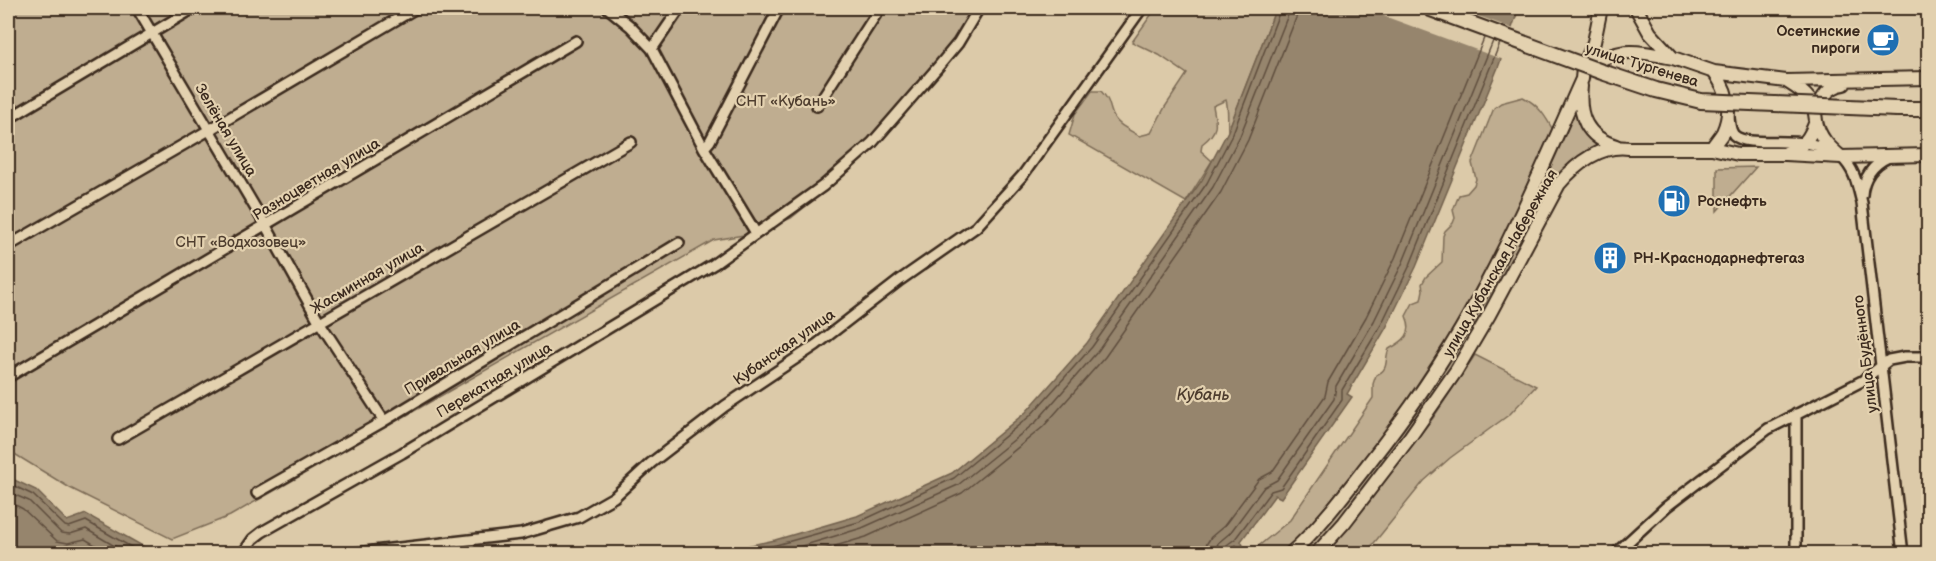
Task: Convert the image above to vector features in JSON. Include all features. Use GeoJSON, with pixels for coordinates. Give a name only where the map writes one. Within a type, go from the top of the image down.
{"type":"FeatureCollection","features":[{"type":"Feature","properties":{"kind":"highway","name":"улица Тургенева"},"geometry":{"type":"LineString","coordinates":[[1428,8],[1602,72],[1656,90],[1701,101],[1929,109]]}},
{"type":"Feature","properties":{"kind":"highway"},"geometry":{"type":"LineString","coordinates":[[1904,109],[1929,121]]}},
{"type":"Feature","properties":{"kind":"main road","name":"улица Кубанская Набережная"},"geometry":{"type":"LineString","coordinates":[[1290,554],[1327,516],[1395,430],[1472,310],[1525,206],[1582,73],[1594,42],[1601,8]]}},
{"type":"Feature","properties":{"kind":"main road"},"geometry":{"type":"LineString","coordinates":[[1636,8],[1650,33],[1673,58]]}},
{"type":"Feature","properties":{"kind":"main road"},"geometry":{"type":"LineString","coordinates":[[1616,146],[1601,141],[1589,128],[1583,116],[1580,100],[1582,73],[1604,57],[1623,51],[1673,58],[1714,72],[1786,81],[1929,78]]}},
{"type":"Feature","properties":{"kind":"main road"},"geometry":{"type":"LineString","coordinates":[[1712,148],[1722,134],[1728,109],[1726,92],[1714,72]]}},
{"type":"Feature","properties":{"kind":"main road"},"geometry":{"type":"LineString","coordinates":[[1785,154],[1799,148],[1811,136],[1821,98],[1830,88],[1872,80]]}},
{"type":"Feature","properties":{"kind":"main road"},"geometry":{"type":"LineString","coordinates":[[1786,81],[1810,100],[1824,141],[1841,156]]}},
{"type":"Feature","properties":{"kind":"main road","name":"улица Кубанская Набережная"},"geometry":{"type":"LineString","coordinates":[[1316,554],[1344,524],[1410,437],[1456,371],[1489,315],[1559,184],[1572,168],[1589,156],[1616,146],[1712,148],[1738,154],[1929,155]]}},
{"type":"Feature","properties":{"kind":"street","name":"Зелёная улица"},"geometry":{"type":"LineString","coordinates":[[137,8],[266,226],[320,323],[384,421]]}},
{"type":"Feature","properties":{"kind":"street"},"geometry":{"type":"LineString","coordinates":[[8,119],[194,8]]}},
{"type":"Feature","properties":{"kind":"street"},"geometry":{"type":"LineString","coordinates":[[8,246],[416,8]]}},
{"type":"Feature","properties":{"kind":"street"},"geometry":{"type":"LineString","coordinates":[[608,8],[630,26],[652,49],[704,148],[757,232]]}},
{"type":"Feature","properties":{"kind":"street"},"geometry":{"type":"LineString","coordinates":[[652,49],[680,8]]}},
{"type":"Feature","properties":{"kind":"street"},"geometry":{"type":"LineString","coordinates":[[704,148],[710,141],[779,8]]}},
{"type":"Feature","properties":{"kind":"street"},"geometry":{"type":"LineString","coordinates":[[818,106],[880,8]]}},
{"type":"Feature","properties":{"kind":"street","name":"Перекатная улица"},"geometry":{"type":"LineString","coordinates":[[250,551],[253,539],[262,532],[402,453],[607,330],[714,264],[824,186],[872,143],[958,43],[978,8]]}},
{"type":"Feature","properties":{"kind":"street","name":"Кубанская улица"},"geometry":{"type":"LineString","coordinates":[[347,554],[521,534],[579,517],[614,497],[651,463],[725,406],[816,345],[900,280],[976,227],[1023,175],[1142,8]]}},
{"type":"Feature","properties":{"kind":"street","name":"Разноцветная улица"},"geometry":{"type":"LineString","coordinates":[[8,377],[576,40]]}},
{"type":"Feature","properties":{"kind":"street"},"geometry":{"type":"LineString","coordinates":[[1728,109],[1730,126],[1736,137],[1748,140],[1818,144],[1841,156]]}},
{"type":"Feature","properties":{"kind":"street","name":"Жасминная улица"},"geometry":{"type":"LineString","coordinates":[[118,439],[631,142]]}},
{"type":"Feature","properties":{"kind":"street"},"geometry":{"type":"LineString","coordinates":[[1862,203],[1863,186],[1867,176],[1882,160],[1894,155]]}},
{"type":"Feature","properties":{"kind":"street","name":"улица Будённого"},"geometry":{"type":"LineString","coordinates":[[1841,156],[1855,177],[1862,203],[1903,554]]}},
{"type":"Feature","properties":{"kind":"street","name":"Привальная улица"},"geometry":{"type":"LineString","coordinates":[[257,493],[384,421],[679,243]]}},
{"type":"Feature","properties":{"kind":"street"},"geometry":{"type":"LineString","coordinates":[[1615,554],[1666,507],[1768,429],[1862,381],[1889,360],[1929,357]]}},
{"type":"Feature","properties":{"kind":"street"},"geometry":{"type":"LineString","coordinates":[[1796,414],[1796,554]]}},
{"type":"Feature","properties":{"kind":"green space","name":"СНТ «Водхозовец»"},"geometry":{"type":"Polygon","coordinates":[[[8,8],[984,8],[962,42],[872,147],[836,182],[791,218],[756,233],[714,240],[230,516],[172,539],[70,488],[8,450],[8,8]]]}},
{"type":"Feature","properties":{"kind":"green space"},"geometry":{"type":"Polygon","coordinates":[[[1156,8],[1276,8],[1228,131],[1226,100],[1213,106],[1214,132],[1202,144],[1201,151],[1212,161],[1186,202],[1069,135],[1075,114],[1092,91],[1101,91],[1114,117],[1123,126],[1139,136],[1151,133],[1187,74],[1159,55],[1132,42],[1156,8]]]}},
{"type":"Feature","properties":{"kind":"green space"},"geometry":{"type":"Polygon","coordinates":[[[1523,97],[1542,112],[1554,132],[1515,215],[1456,326],[1389,427],[1316,521],[1297,541],[1281,553],[1249,554],[1290,520],[1373,398],[1373,384],[1376,375],[1385,367],[1389,349],[1406,336],[1409,328],[1406,316],[1413,303],[1421,300],[1422,284],[1426,277],[1442,262],[1443,236],[1455,218],[1453,210],[1459,195],[1467,193],[1474,185],[1476,179],[1472,163],[1494,108],[1501,103],[1523,97]]]}},
{"type":"Feature","properties":{"kind":"green space"},"geometry":{"type":"Polygon","coordinates":[[[1576,106],[1603,147],[1588,152],[1576,160],[1555,181],[1478,324],[1442,381],[1364,489],[1309,553],[1298,554],[1310,542],[1495,277],[1576,106]]]}},
{"type":"Feature","properties":{"kind":"green space"},"geometry":{"type":"Polygon","coordinates":[[[1756,167],[1717,211],[1717,168],[1756,167]]]}},
{"type":"Feature","properties":{"kind":"green space"},"geometry":{"type":"Polygon","coordinates":[[[1475,355],[1536,386],[1510,414],[1450,458],[1424,481],[1366,553],[1326,554],[1433,418],[1475,355]]]}},
{"type":"Feature","properties":{"kind":"water","name":"Кубань"},"geometry":{"type":"Polygon","coordinates":[[[1276,8],[1519,8],[1499,65],[1416,267],[1386,328],[1347,394],[1352,397],[1281,498],[1275,495],[1241,541],[1243,545],[1239,549],[1236,545],[1225,554],[709,554],[775,540],[857,516],[952,473],[1026,412],[1087,343],[1202,180],[1228,131],[1276,8]]]}},
{"type":"Feature","properties":{"kind":"water"},"geometry":{"type":"Polygon","coordinates":[[[8,477],[36,490],[67,521],[86,514],[155,553],[8,553],[8,477]]]}},
{"type":"Feature","properties":{"kind":"pier"},"geometry":{"type":"Polygon","coordinates":[[[1362,8],[1457,8],[1514,29],[1504,60],[1362,8]]]}},
{"type":"Feature","properties":{"kind":"place","name":"Осетинские пироги"},"geometry":{"type":"Point","coordinates":[1883,40]}},
{"type":"Feature","properties":{"kind":"place","name":"Роснефть"},"geometry":{"type":"Point","coordinates":[1674,201]}},
{"type":"Feature","properties":{"kind":"place","name":"РН-Краснодарнефтегаз"},"geometry":{"type":"Point","coordinates":[1610,258]}},
{"type":"Feature","properties":{"kind":"park label","name":"СНТ «Кубань»"},"geometry":{"type":"Point","coordinates":[786,101]}}]}
